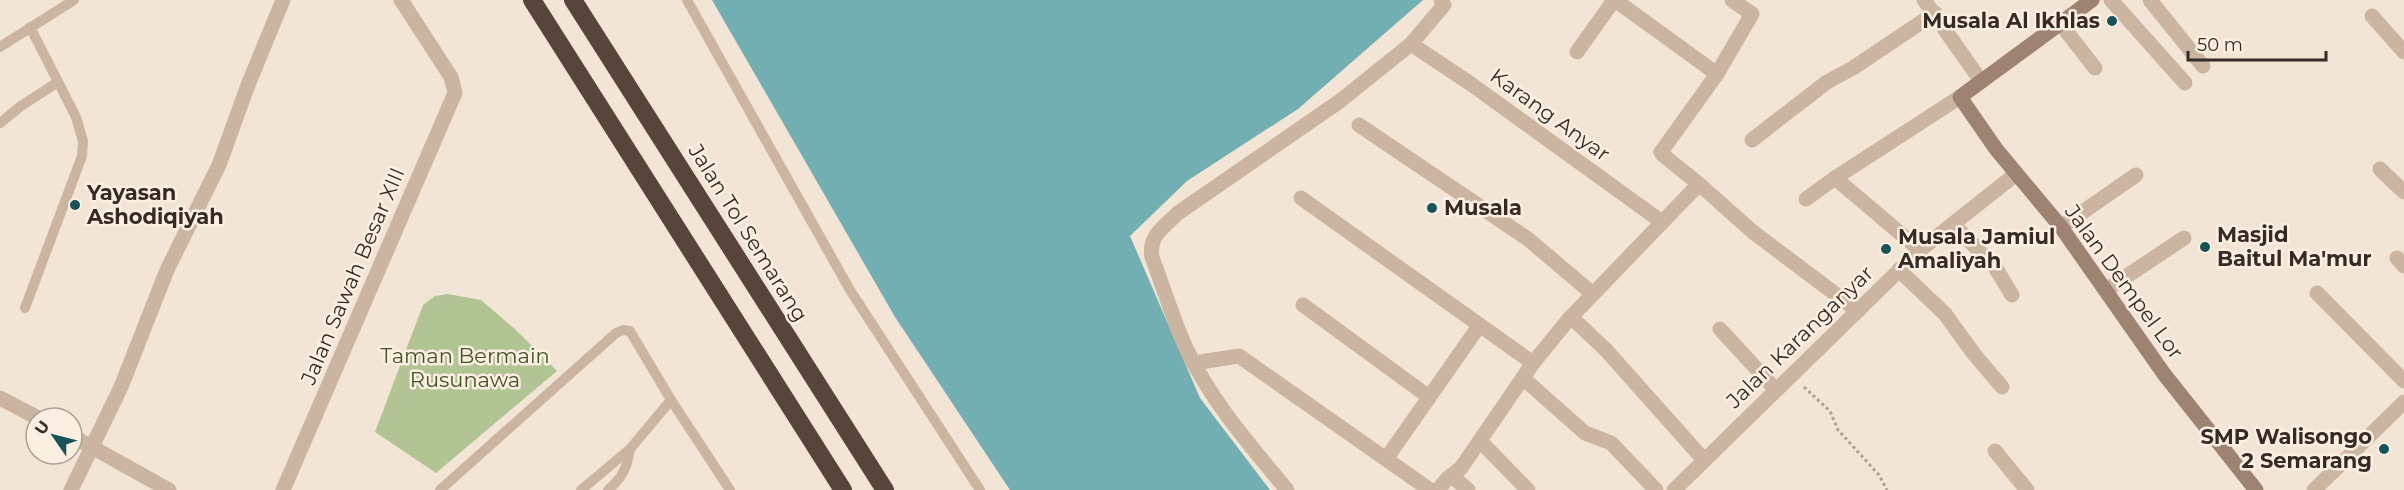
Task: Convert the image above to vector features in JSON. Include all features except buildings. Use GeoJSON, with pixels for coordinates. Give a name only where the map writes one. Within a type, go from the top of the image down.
{"type":"FeatureCollection","features":[{"type":"Feature","properties":{"kind":"highway"},"geometry":{"type":"LineString","coordinates":[[532,0],[843,490]]}},
{"type":"Feature","properties":{"kind":"highway","name":"Jalan Tol Semarang"},"geometry":{"type":"LineString","coordinates":[[573,0],[885,490]]}},
{"type":"Feature","properties":{"kind":"street"},"geometry":{"type":"LineString","coordinates":[[71,490],[121,387],[167,270],[219,165],[283,0]]}},
{"type":"Feature","properties":{"kind":"street","name":"Jalan Sawah Besar XIII"},"geometry":{"type":"LineString","coordinates":[[283,490],[454,93],[451,77],[401,0]]}},
{"type":"Feature","properties":{"kind":"street"},"geometry":{"type":"LineString","coordinates":[[1287,490],[1234,425],[1194,363],[1152,258],[1150,246],[1156,234],[1178,213],[1340,101],[1411,44],[1444,5],[1441,0]]}},
{"type":"Feature","properties":{"kind":"street"},"geometry":{"type":"LineString","coordinates":[[1577,52],[1614,0],[1717,74]]}},
{"type":"Feature","properties":{"kind":"street"},"geometry":{"type":"LineString","coordinates":[[1732,0],[1752,14],[1717,74],[1661,152],[1753,232],[1858,311]]}},
{"type":"Feature","properties":{"kind":"street"},"geometry":{"type":"LineString","coordinates":[[1924,0],[1981,81]]}},
{"type":"Feature","properties":{"kind":"street"},"geometry":{"type":"LineString","coordinates":[[1806,200],[1835,178],[1960,97],[2092,0]]}},
{"type":"Feature","properties":{"kind":"street"},"geometry":{"type":"LineString","coordinates":[[2111,0],[2184,83]]}},
{"type":"Feature","properties":{"kind":"street"},"geometry":{"type":"LineString","coordinates":[[2150,0],[2204,66]]}},
{"type":"Feature","properties":{"kind":"street"},"geometry":{"type":"LineString","coordinates":[[1752,140],[1827,82],[1853,68],[1935,13]]}},
{"type":"Feature","properties":{"kind":"street"},"geometry":{"type":"LineString","coordinates":[[2372,15],[2404,51]]}},
{"type":"Feature","properties":{"kind":"street"},"geometry":{"type":"LineString","coordinates":[[2060,23],[2095,68]]}},
{"type":"Feature","properties":{"kind":"street","name":"Karang Anyar"},"geometry":{"type":"LineString","coordinates":[[1411,44],[1480,90],[1662,222]]}},
{"type":"Feature","properties":{"kind":"street","name":"Jalan Dempel Lor"},"geometry":{"type":"LineString","coordinates":[[1960,97],[2016,174],[2061,227],[2164,374],[2256,490]]}},
{"type":"Feature","properties":{"kind":"street"},"geometry":{"type":"LineString","coordinates":[[1359,125],[1528,239],[1593,294]]}},
{"type":"Feature","properties":{"kind":"street"},"geometry":{"type":"LineString","coordinates":[[2380,169],[2404,192]]}},
{"type":"Feature","properties":{"kind":"street","name":"Jalan Karanganyar"},"geometry":{"type":"LineString","coordinates":[[1674,490],[1920,250],[2016,174]]}},
{"type":"Feature","properties":{"kind":"street"},"geometry":{"type":"LineString","coordinates":[[2061,227],[2136,175]]}},
{"type":"Feature","properties":{"kind":"street"},"geometry":{"type":"LineString","coordinates":[[1835,178],[1920,250]]}},
{"type":"Feature","properties":{"kind":"street"},"geometry":{"type":"LineString","coordinates":[[1438,490],[1480,441],[1533,363],[1571,316],[1699,184]]}},
{"type":"Feature","properties":{"kind":"street"},"geometry":{"type":"LineString","coordinates":[[1301,198],[1533,363]]}},
{"type":"Feature","properties":{"kind":"street"},"geometry":{"type":"LineString","coordinates":[[1953,224],[1995,267],[2012,295]]}},
{"type":"Feature","properties":{"kind":"street"},"geometry":{"type":"LineString","coordinates":[[2106,290],[2184,238]]}},
{"type":"Feature","properties":{"kind":"street"},"geometry":{"type":"LineString","coordinates":[[1899,270],[1945,314],[2002,387]]}},
{"type":"Feature","properties":{"kind":"street"},"geometry":{"type":"LineString","coordinates":[[2317,294],[2404,381]]}},
{"type":"Feature","properties":{"kind":"street"},"geometry":{"type":"LineString","coordinates":[[1303,305],[1430,397]]}},
{"type":"Feature","properties":{"kind":"street"},"geometry":{"type":"LineString","coordinates":[[1571,316],[1606,350],[1704,460]]}},
{"type":"Feature","properties":{"kind":"street"},"geometry":{"type":"LineString","coordinates":[[1386,459],[1479,326]]}},
{"type":"Feature","properties":{"kind":"street"},"geometry":{"type":"LineString","coordinates":[[1720,329],[1776,390]]}},
{"type":"Feature","properties":{"kind":"street"},"geometry":{"type":"LineString","coordinates":[[1194,363],[1239,356],[1430,490]]}},
{"type":"Feature","properties":{"kind":"street"},"geometry":{"type":"LineString","coordinates":[[1523,378],[1585,432],[1611,443],[1656,490]]}},
{"type":"Feature","properties":{"kind":"street"},"geometry":{"type":"LineString","coordinates":[[0,398],[24,411]]}},
{"type":"Feature","properties":{"kind":"street"},"geometry":{"type":"LineString","coordinates":[[2314,490],[2404,402]]}},
{"type":"Feature","properties":{"kind":"street"},"geometry":{"type":"LineString","coordinates":[[1480,441],[1528,490]]}},
{"type":"Feature","properties":{"kind":"street"},"geometry":{"type":"LineString","coordinates":[[84,442],[147,484],[169,490]]}},
{"type":"Feature","properties":{"kind":"street"},"geometry":{"type":"LineString","coordinates":[[1995,452],[2027,490]]}},
{"type":"Feature","properties":{"kind":"street"},"geometry":{"type":"LineString","coordinates":[[1452,476],[1468,490]]}},
{"type":"Feature","properties":{"kind":"lane"},"geometry":{"type":"LineString","coordinates":[[0,47],[74,0]]}},
{"type":"Feature","properties":{"kind":"lane"},"geometry":{"type":"LineString","coordinates":[[687,0],[850,290],[980,490]]}},
{"type":"Feature","properties":{"kind":"lane"},"geometry":{"type":"LineString","coordinates":[[25,308],[82,156],[83,146],[82,134],[76,117],[30,27]]}},
{"type":"Feature","properties":{"kind":"lane"},"geometry":{"type":"LineString","coordinates":[[0,123],[58,82]]}},
{"type":"Feature","properties":{"kind":"lane"},"geometry":{"type":"LineString","coordinates":[[440,490],[616,333],[623,330],[630,332],[730,490]]}},
{"type":"Feature","properties":{"kind":"lane"},"geometry":{"type":"LineString","coordinates":[[582,490],[630,449],[671,400]]}},
{"type":"Feature","properties":{"kind":"lane"},"geometry":{"type":"LineString","coordinates":[[608,490],[621,479],[627,469],[630,449]]}},
{"type":"Feature","properties":{"kind":"path"},"geometry":{"type":"LineString","coordinates":[[1791,375],[1830,411],[1838,430],[1879,475],[1887,490]]}},
{"type":"Feature","properties":{"kind":"green space","name":"Taman Bermain Rusunawa"},"geometry":{"type":"Polygon","coordinates":[[[448,294],[481,300],[515,329],[557,371],[436,473],[375,432],[423,305],[435,296],[448,294]]]}},
{"type":"Feature","properties":{"kind":"water"},"geometry":{"type":"Polygon","coordinates":[[[712,0],[1423,0],[1298,109],[1187,181],[1130,236],[1200,398],[1270,490],[1010,490],[895,317],[712,0]]]}},
{"type":"Feature","properties":{"kind":"place","name":"Musala Al Ikhlas"},"geometry":{"type":"Point","coordinates":[2112,21]}},
{"type":"Feature","properties":{"kind":"place","name":"Yayasan Ashodiqiyah"},"geometry":{"type":"Point","coordinates":[75,205]}},
{"type":"Feature","properties":{"kind":"place","name":"Musala"},"geometry":{"type":"Point","coordinates":[1432,208]}},
{"type":"Feature","properties":{"kind":"place","name":"Masjid Baitul Ma'mur"},"geometry":{"type":"Point","coordinates":[2205,247]}},
{"type":"Feature","properties":{"kind":"place","name":"Musala Jamiul Amaliyah"},"geometry":{"type":"Point","coordinates":[1886,249]}},
{"type":"Feature","properties":{"kind":"place","name":"SMP Walisongo 2 Semarang"},"geometry":{"type":"Point","coordinates":[2384,449]}}]}
